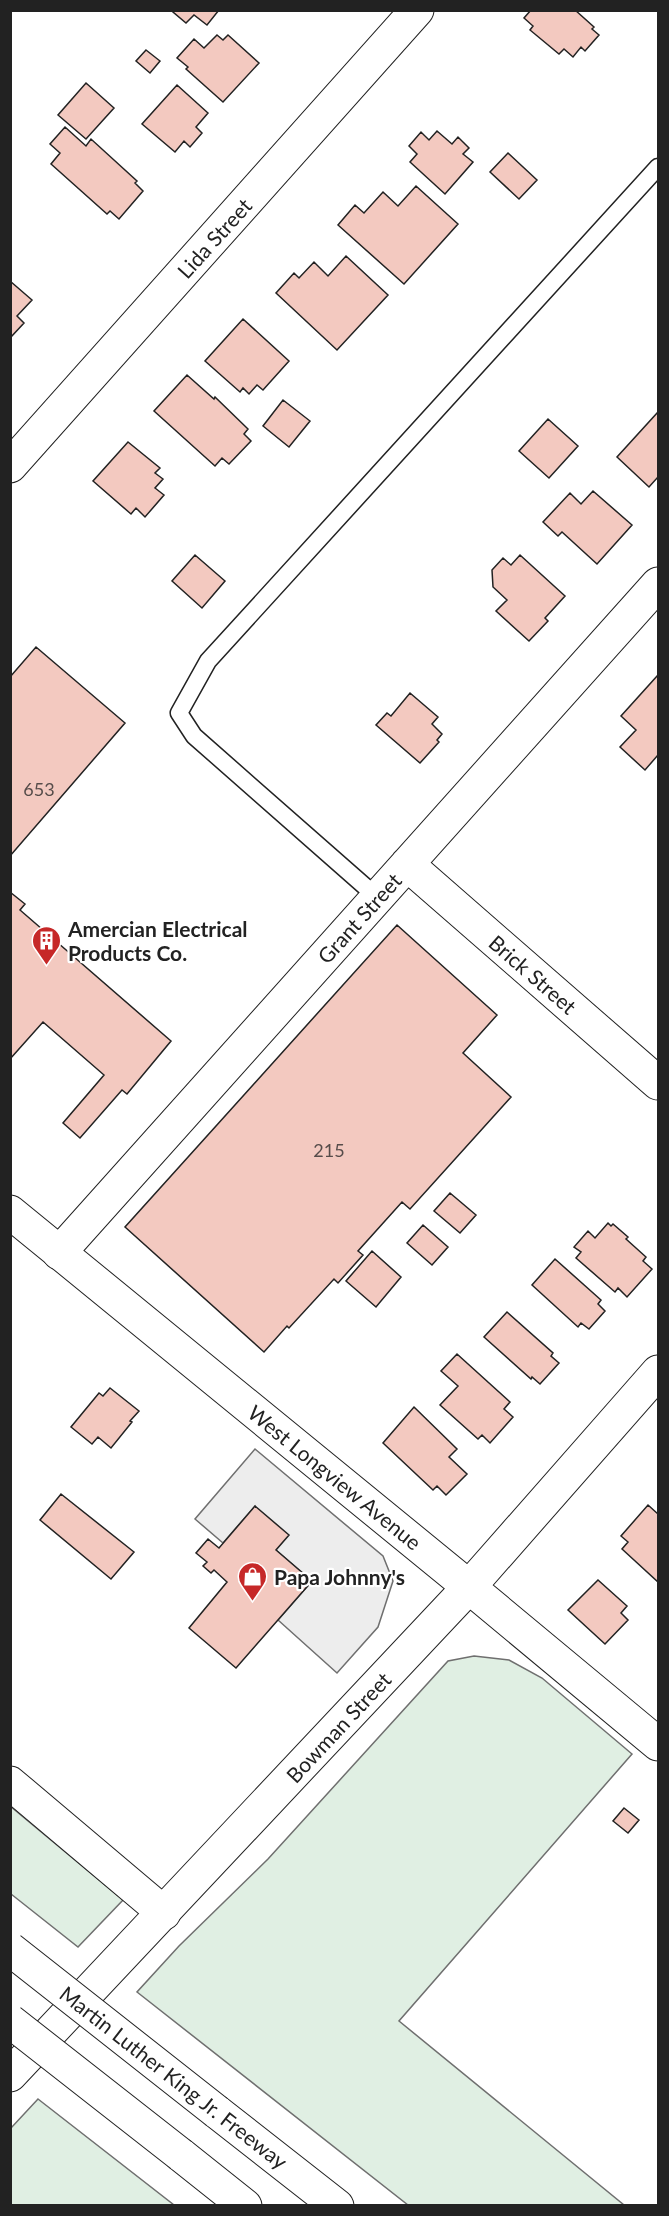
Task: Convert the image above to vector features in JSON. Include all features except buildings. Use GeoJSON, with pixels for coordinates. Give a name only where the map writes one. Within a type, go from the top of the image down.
{"type":"FeatureCollection","features":[{"type":"Feature","properties":{"kind":"main road","name":"Lida Street"},"geometry":{"type":"LineString","coordinates":[[10,466],[417,10]]}},
{"type":"Feature","properties":{"kind":"main road","name":"Grant Street"},"geometry":{"type":"LineString","coordinates":[[59,1253],[658,584]]}},
{"type":"Feature","properties":{"kind":"main road","name":"Brick Street"},"geometry":{"type":"LineString","coordinates":[[407,864],[658,1083]]}},
{"type":"Feature","properties":{"kind":"main road","name":"West Longview Avenue"},"geometry":{"type":"LineString","coordinates":[[10,1212],[658,1744]]}},
{"type":"Feature","properties":{"kind":"main road","name":"Bowman Street"},"geometry":{"type":"LineString","coordinates":[[10,2075],[469,1587],[658,1372]]}},
{"type":"Feature","properties":{"kind":"main road"},"geometry":{"type":"LineString","coordinates":[[10,1783],[164,1913]]}},
{"type":"Feature","properties":{"kind":"main road","name":"Martin Luther King Jr. Freeway"},"geometry":{"type":"LineString","coordinates":[[10,1949],[338,2205]]}},
{"type":"Feature","properties":{"kind":"main road"},"geometry":{"type":"LineString","coordinates":[[10,2021],[245,2205]]}},
{"type":"Feature","properties":{"kind":"lane"},"geometry":{"type":"LineString","coordinates":[[377,897],[194,736],[179,713],[208,661],[658,167]]}},
{"type":"Feature","properties":{"kind":"green space"},"geometry":{"type":"Polygon","coordinates":[[[474,1656],[509,1660],[542,1678],[632,1754],[399,2021],[624,2205],[408,2205],[137,1992],[179,1946],[268,1859],[448,1661],[474,1656]]]}},
{"type":"Feature","properties":{"kind":"green space"},"geometry":{"type":"Polygon","coordinates":[[[10,1806],[123,1900],[78,1947],[11,1894],[10,1806]]]}},
{"type":"Feature","properties":{"kind":"green space"},"geometry":{"type":"Polygon","coordinates":[[[38,2099],[174,2205],[11,2205],[11,2128],[38,2099]]]}},
{"type":"Feature","properties":{"kind":"shaded area"},"geometry":{"type":"Polygon","coordinates":[[[255,1449],[383,1556],[393,1581],[378,1627],[337,1673],[278,1620],[312,1581],[276,1550],[255,1506],[223,1543],[195,1519],[255,1449]]]}},
{"type":"Feature","properties":{"kind":"place","name":"Amercian Electrical Products Co."},"geometry":{"type":"Point","coordinates":[47,966]}},
{"type":"Feature","properties":{"kind":"place","name":"Papa Johnny's"},"geometry":{"type":"Point","coordinates":[253,1602]}}]}
